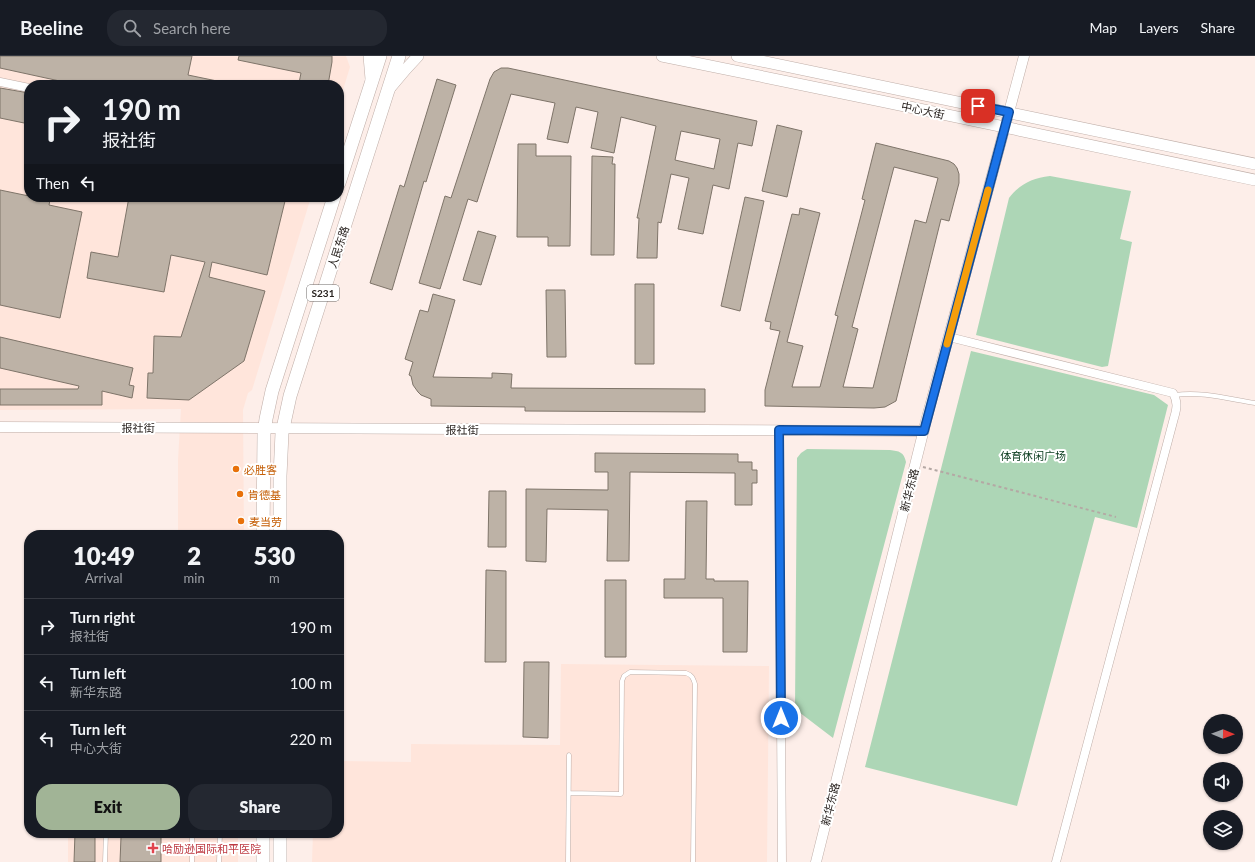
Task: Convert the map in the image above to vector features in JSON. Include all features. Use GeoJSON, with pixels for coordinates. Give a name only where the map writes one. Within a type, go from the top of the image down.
{"type":"FeatureCollection","features":[{"type":"Feature","properties":{"kind":"main road"},"geometry":{"type":"LineString","coordinates":[[369,56],[371,83]]}},
{"type":"Feature","properties":{"kind":"main road"},"geometry":{"type":"LineString","coordinates":[[344,151],[380,56]]}},
{"type":"Feature","properties":{"kind":"main road","name":"人民东路"},"geometry":{"type":"LineString","coordinates":[[280,530],[280,476],[283,428],[290,396],[399,56]]}},
{"type":"Feature","properties":{"kind":"main road"},"geometry":{"type":"LineString","coordinates":[[388,90],[418,56]]}},
{"type":"Feature","properties":{"kind":"main road","name":"中心大街"},"geometry":{"type":"LineString","coordinates":[[662,56],[1255,164]]}},
{"type":"Feature","properties":{"kind":"main road","name":"中心大街"},"geometry":{"type":"LineString","coordinates":[[737,56],[1007,119],[1255,180]]}},
{"type":"Feature","properties":{"kind":"main road","name":"人民东路"},"geometry":{"type":"LineString","coordinates":[[263,530],[266,419],[272,391],[332,202]]}},
{"type":"Feature","properties":{"kind":"main road"},"geometry":{"type":"LineString","coordinates":[[263,838],[263,862]]}},
{"type":"Feature","properties":{"kind":"main road"},"geometry":{"type":"LineString","coordinates":[[280,838],[280,862]]}},
{"type":"Feature","properties":{"kind":"street","name":"新华东路"},"geometry":{"type":"LineString","coordinates":[[816,862],[915,465],[1024,56]]}},
{"type":"Feature","properties":{"kind":"street"},"geometry":{"type":"LineString","coordinates":[[0,82],[24,87]]}},
{"type":"Feature","properties":{"kind":"street"},"geometry":{"type":"LineString","coordinates":[[949,337],[1173,393],[1176,399],[1177,406],[1174,418],[1056,862]]}},
{"type":"Feature","properties":{"kind":"street","name":"报社街"},"geometry":{"type":"LineString","coordinates":[[0,427],[924,431]]}},
{"type":"Feature","properties":{"kind":"street"},"geometry":{"type":"LineString","coordinates":[[779,430],[782,862]]}},
{"type":"Feature","properties":{"kind":"lane"},"geometry":{"type":"LineString","coordinates":[[1174,395],[1209,395],[1255,403]]}},
{"type":"Feature","properties":{"kind":"lane"},"geometry":{"type":"LineString","coordinates":[[569,793],[621,794],[622,681],[624,676],[630,672],[686,672],[693,678],[695,684],[693,862]]}},
{"type":"Feature","properties":{"kind":"lane"},"geometry":{"type":"LineString","coordinates":[[568,862],[570,754]]}},
{"type":"Feature","properties":{"kind":"lane"},"geometry":{"type":"LineString","coordinates":[[105,862],[106,838]]}},
{"type":"Feature","properties":{"kind":"lane"},"geometry":{"type":"LineString","coordinates":[[192,838],[192,862]]}},
{"type":"Feature","properties":{"kind":"lane"},"geometry":{"type":"LineString","coordinates":[[219,862],[220,838]]}},
{"type":"Feature","properties":{"kind":"path"},"geometry":{"type":"LineString","coordinates":[[915,465],[1116,517]]}},
{"type":"Feature","properties":{"kind":"shaded area"},"geometry":{"type":"Polygon","coordinates":[[[0,56],[346,56],[350,67],[344,87],[344,80],[24,80],[24,202],[309,202],[252,390],[248,393],[243,410],[244,530],[178,530],[178,460],[181,409],[0,410],[0,56]]]}},
{"type":"Feature","properties":{"kind":"shaded area"},"geometry":{"type":"Polygon","coordinates":[[[561,664],[769,666],[767,862],[312,862],[313,838],[344,838],[344,761],[411,762],[411,744],[560,745],[561,664]]]}},
{"type":"Feature","properties":{"kind":"shaded area","name":"哈励逊国际和平医院"},"geometry":{"type":"Polygon","coordinates":[[[68,838],[238,838],[238,862],[68,862],[68,838]]]}},
{"type":"Feature","properties":{"kind":"green space"},"geometry":{"type":"Polygon","coordinates":[[[1050,176],[1131,191],[1120,239],[1132,242],[1108,366],[1102,367],[976,335],[1009,198],[1027,182],[1050,176]]]}},
{"type":"Feature","properties":{"kind":"green space","name":"体育休闲广场"},"geometry":{"type":"Polygon","coordinates":[[[971,351],[1154,395],[1168,405],[1137,528],[1095,517],[1017,806],[865,767],[971,351]]]}},
{"type":"Feature","properties":{"kind":"green space"},"geometry":{"type":"Polygon","coordinates":[[[807,449],[893,450],[902,454],[906,462],[833,738],[795,709],[797,458],[807,449]]]}},
{"type":"Feature","properties":{"kind":"building"},"geometry":{"type":"Polygon","coordinates":[[[0,56],[192,56],[188,75],[212,80],[55,80],[0,68],[0,56]]]}},
{"type":"Feature","properties":{"kind":"building"},"geometry":{"type":"Polygon","coordinates":[[[239,56],[332,56],[329,80],[300,80],[301,73],[238,60],[239,56]]]}},
{"type":"Feature","properties":{"kind":"building"},"geometry":{"type":"Polygon","coordinates":[[[501,68],[508,68],[757,121],[752,146],[738,143],[729,189],[713,185],[703,234],[678,229],[689,178],[671,174],[661,223],[658,222],[657,258],[637,258],[639,218],[637,218],[656,126],[621,117],[614,153],[591,148],[598,112],[576,107],[568,143],[547,139],[555,103],[511,94],[477,202],[468,199],[440,289],[419,283],[445,196],[451,198],[490,79],[494,72],[501,68]],[[681,131],[675,160],[714,169],[720,139],[681,131]]]}},
{"type":"Feature","properties":{"kind":"building"},"geometry":{"type":"Polygon","coordinates":[[[437,79],[456,85],[426,182],[424,181],[392,290],[370,283],[400,185],[404,187],[437,79]]]}},
{"type":"Feature","properties":{"kind":"building"},"geometry":{"type":"Polygon","coordinates":[[[0,88],[24,92],[24,123],[0,118],[0,88]]]}},
{"type":"Feature","properties":{"kind":"building"},"geometry":{"type":"Polygon","coordinates":[[[777,125],[802,131],[787,197],[762,191],[777,125]]]}},
{"type":"Feature","properties":{"kind":"building"},"geometry":{"type":"Polygon","coordinates":[[[876,143],[949,161],[954,164],[959,174],[959,183],[949,221],[941,219],[896,401],[885,407],[874,408],[765,406],[765,390],[780,331],[770,329],[771,322],[765,321],[792,214],[799,215],[800,208],[820,213],[787,342],[803,346],[792,387],[820,387],[838,316],[835,315],[865,200],[862,199],[876,143]],[[894,167],[852,327],[858,329],[843,387],[873,388],[915,220],[926,223],[938,178],[894,167]]]}},
{"type":"Feature","properties":{"kind":"building"},"geometry":{"type":"Polygon","coordinates":[[[518,144],[536,144],[536,156],[571,156],[570,246],[548,246],[548,237],[517,237],[518,144]]]}},
{"type":"Feature","properties":{"kind":"building"},"geometry":{"type":"Polygon","coordinates":[[[592,156],[613,157],[612,164],[615,164],[614,255],[591,255],[592,156]]]}},
{"type":"Feature","properties":{"kind":"building"},"geometry":{"type":"Polygon","coordinates":[[[0,190],[24,195],[24,202],[50,202],[49,205],[82,212],[60,318],[0,305],[0,190]]]}},
{"type":"Feature","properties":{"kind":"building"},"geometry":{"type":"Polygon","coordinates":[[[745,197],[764,201],[740,311],[721,306],[745,197]]]}},
{"type":"Feature","properties":{"kind":"building"},"geometry":{"type":"Polygon","coordinates":[[[128,202],[285,202],[267,275],[212,262],[209,277],[265,291],[244,361],[189,400],[147,398],[148,373],[153,373],[154,336],[181,337],[205,262],[171,255],[164,292],[87,278],[91,252],[118,257],[128,202]]]}},
{"type":"Feature","properties":{"kind":"building"},"geometry":{"type":"Polygon","coordinates":[[[478,231],[496,236],[481,285],[463,280],[478,231]]]}},
{"type":"Feature","properties":{"kind":"building"},"geometry":{"type":"Polygon","coordinates":[[[635,284],[654,284],[654,364],[635,364],[635,284]]]}},
{"type":"Feature","properties":{"kind":"building"},"geometry":{"type":"Polygon","coordinates":[[[546,290],[565,290],[566,357],[547,357],[546,290]]]}},
{"type":"Feature","properties":{"kind":"building"},"geometry":{"type":"Polygon","coordinates":[[[433,294],[455,300],[433,377],[492,378],[492,373],[512,374],[511,388],[705,389],[705,412],[525,411],[525,407],[431,406],[431,399],[421,395],[413,385],[411,376],[409,375],[413,362],[405,359],[420,310],[428,312],[433,294]]]}},
{"type":"Feature","properties":{"kind":"building"},"geometry":{"type":"Polygon","coordinates":[[[0,337],[133,368],[129,385],[134,386],[132,398],[102,391],[102,405],[0,405],[0,389],[78,389],[79,386],[0,368],[0,337]]]}},
{"type":"Feature","properties":{"kind":"building"},"geometry":{"type":"Polygon","coordinates":[[[595,453],[738,454],[738,462],[752,462],[752,470],[757,470],[757,483],[752,483],[752,505],[735,505],[735,473],[630,472],[629,561],[607,561],[608,510],[547,509],[546,562],[526,561],[526,489],[608,490],[608,472],[595,472],[595,453]]]}},
{"type":"Feature","properties":{"kind":"building"},"geometry":{"type":"Polygon","coordinates":[[[489,491],[506,491],[506,547],[488,547],[489,491]]]}},
{"type":"Feature","properties":{"kind":"building"},"geometry":{"type":"Polygon","coordinates":[[[686,501],[707,501],[706,579],[714,579],[714,581],[748,581],[747,652],[723,652],[723,598],[664,598],[664,579],[685,579],[686,501]]]}},
{"type":"Feature","properties":{"kind":"building"},"geometry":{"type":"Polygon","coordinates":[[[486,570],[506,571],[506,662],[485,662],[486,570]]]}},
{"type":"Feature","properties":{"kind":"building"},"geometry":{"type":"Polygon","coordinates":[[[605,580],[626,580],[626,657],[605,657],[605,580]]]}},
{"type":"Feature","properties":{"kind":"building"},"geometry":{"type":"Polygon","coordinates":[[[524,662],[549,662],[548,738],[523,737],[524,662]]]}},
{"type":"Feature","properties":{"kind":"building"},"geometry":{"type":"Polygon","coordinates":[[[75,838],[95,838],[95,862],[74,862],[75,838]]]}},
{"type":"Feature","properties":{"kind":"building"},"geometry":{"type":"Polygon","coordinates":[[[121,838],[161,838],[161,862],[120,862],[121,838]]]}},
{"type":"Feature","properties":{"kind":"slow traffic"},"geometry":{"type":"LineString","coordinates":[[947,344],[988,190]]}},
{"type":"Feature","properties":{"kind":"place","name":"必胜客"},"geometry":{"type":"Point","coordinates":[236,469]}},
{"type":"Feature","properties":{"kind":"place","name":"肯德基"},"geometry":{"type":"Point","coordinates":[240,494]}},
{"type":"Feature","properties":{"kind":"place","name":"麦当劳"},"geometry":{"type":"Point","coordinates":[241,521]}},
{"type":"Feature","properties":{"kind":"place","name":"哈励逊国际和平医院"},"geometry":{"type":"Point","coordinates":[153,848]}},
{"type":"Feature","properties":{"kind":"route"},"geometry":{"type":"LineString","coordinates":[[781,718],[779,430],[924,431],[1009,112],[978,106]]}}]}
